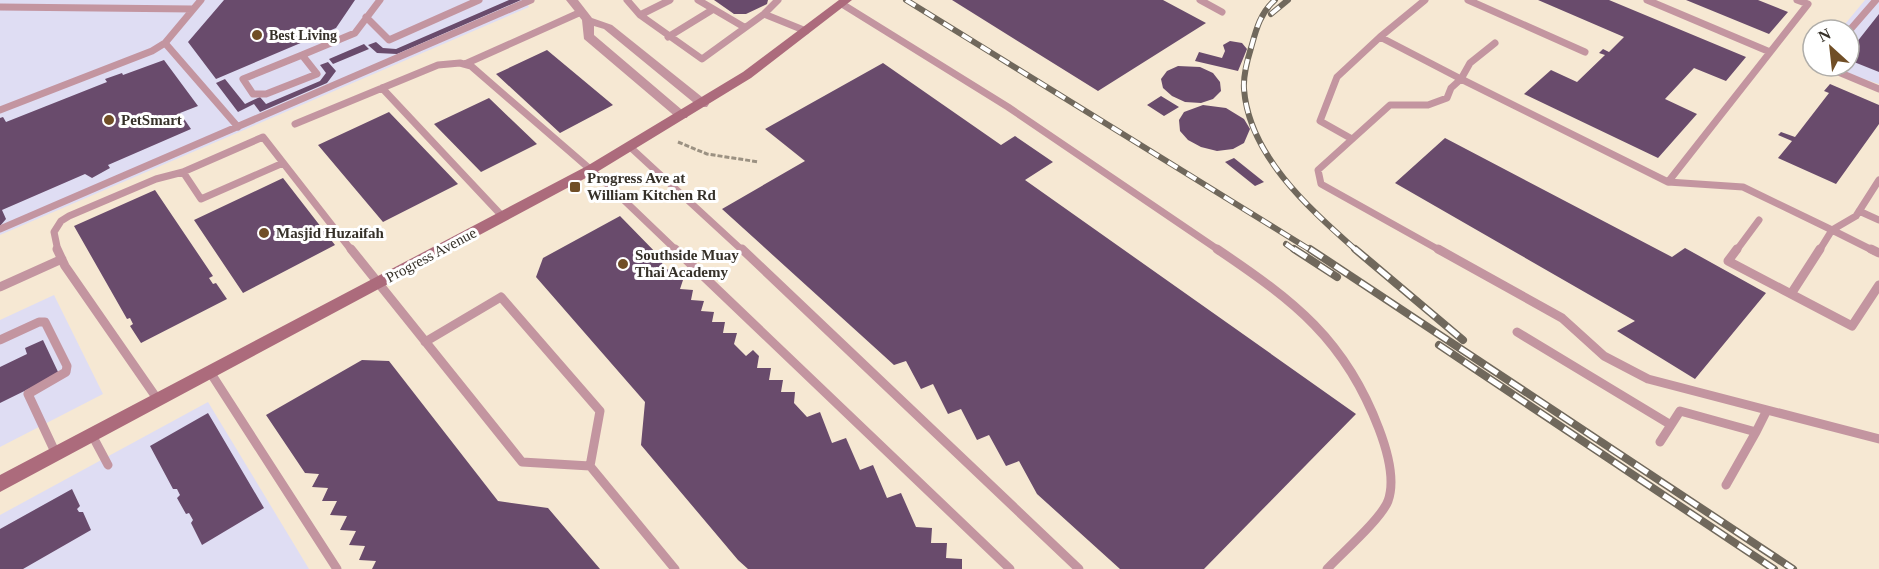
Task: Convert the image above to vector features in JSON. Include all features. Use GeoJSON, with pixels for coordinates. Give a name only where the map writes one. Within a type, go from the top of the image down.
{"type":"FeatureCollection","features":[{"type":"Feature","properties":{"kind":"main road","name":"Progress Avenue"},"geometry":{"type":"LineString","coordinates":[[0,484],[592,169],[682,114],[703,104],[747,75],[844,2]]}},
{"type":"Feature","properties":{"kind":"street"},"geometry":{"type":"LineString","coordinates":[[572,0],[584,16],[588,36],[682,114]]}},
{"type":"Feature","properties":{"kind":"street"},"geometry":{"type":"LineString","coordinates":[[584,16],[608,27],[703,104]]}},
{"type":"Feature","properties":{"kind":"lane"},"geometry":{"type":"LineString","coordinates":[[0,110],[146,54],[165,43],[201,0]]}},
{"type":"Feature","properties":{"kind":"lane"},"geometry":{"type":"LineString","coordinates":[[302,54],[317,74],[266,94],[253,94],[243,79],[272,66],[302,54],[355,33],[380,0]]}},
{"type":"Feature","properties":{"kind":"lane"},"geometry":{"type":"LineString","coordinates":[[366,17],[389,40],[479,0]]}},
{"type":"Feature","properties":{"kind":"lane"},"geometry":{"type":"LineString","coordinates":[[0,229],[531,0]]}},
{"type":"Feature","properties":{"kind":"lane"},"geometry":{"type":"LineString","coordinates":[[627,0],[640,15],[702,59],[764,14],[778,0]]}},
{"type":"Feature","properties":{"kind":"lane"},"geometry":{"type":"LineString","coordinates":[[640,15],[670,0]]}},
{"type":"Feature","properties":{"kind":"lane"},"geometry":{"type":"LineString","coordinates":[[698,0],[744,27]]}},
{"type":"Feature","properties":{"kind":"lane"},"geometry":{"type":"LineString","coordinates":[[1200,0],[1222,12]]}},
{"type":"Feature","properties":{"kind":"lane"},"geometry":{"type":"LineString","coordinates":[[1352,140],[1320,121],[1337,77],[1425,0]]}},
{"type":"Feature","properties":{"kind":"lane"},"geometry":{"type":"LineString","coordinates":[[1468,0],[1584,52]]}},
{"type":"Feature","properties":{"kind":"lane"},"geometry":{"type":"LineString","coordinates":[[1647,0],[1770,51]]}},
{"type":"Feature","properties":{"kind":"lane"},"geometry":{"type":"LineString","coordinates":[[1668,182],[1809,2],[1797,0]]}},
{"type":"Feature","properties":{"kind":"lane"},"geometry":{"type":"LineString","coordinates":[[1861,18],[1876,0]]}},
{"type":"Feature","properties":{"kind":"lane"},"geometry":{"type":"LineString","coordinates":[[844,2],[1008,107],[1276,289],[1300,309],[1329,341],[1349,369],[1371,411],[1382,440],[1391,475],[1388,502],[1327,569]]}},
{"type":"Feature","properties":{"kind":"lane"},"geometry":{"type":"LineString","coordinates":[[0,7],[193,9]]}},
{"type":"Feature","properties":{"kind":"lane"},"geometry":{"type":"LineString","coordinates":[[668,37],[712,10]]}},
{"type":"Feature","properties":{"kind":"lane"},"geometry":{"type":"LineString","coordinates":[[764,14],[806,32]]}},
{"type":"Feature","properties":{"kind":"lane"},"geometry":{"type":"LineString","coordinates":[[295,124],[438,65],[465,64],[584,16]]}},
{"type":"Feature","properties":{"kind":"lane"},"geometry":{"type":"LineString","coordinates":[[1380,37],[1668,182],[1743,187],[1879,253]]}},
{"type":"Feature","properties":{"kind":"lane"},"geometry":{"type":"LineString","coordinates":[[165,43],[238,127]]}},
{"type":"Feature","properties":{"kind":"lane"},"geometry":{"type":"LineString","coordinates":[[1495,43],[1470,63],[1447,98],[1428,105],[1390,105],[1318,170],[1321,184],[1562,318],[1604,356],[1648,379],[1879,439]]}},
{"type":"Feature","properties":{"kind":"lane"},"geometry":{"type":"LineString","coordinates":[[465,64],[471,66],[592,169],[1010,569]]}},
{"type":"Feature","properties":{"kind":"lane"},"geometry":{"type":"LineString","coordinates":[[1853,78],[1879,89]]}},
{"type":"Feature","properties":{"kind":"lane"},"geometry":{"type":"LineString","coordinates":[[382,88],[502,217]]}},
{"type":"Feature","properties":{"kind":"lane"},"geometry":{"type":"LineString","coordinates":[[158,400],[62,259],[55,244],[54,229],[61,221],[156,179],[183,172],[263,137],[377,283],[522,462],[590,466],[675,569]]}},
{"type":"Feature","properties":{"kind":"lane"},"geometry":{"type":"LineString","coordinates":[[629,146],[1079,569]]}},
{"type":"Feature","properties":{"kind":"lane"},"geometry":{"type":"LineString","coordinates":[[183,172],[201,199],[283,163]]}},
{"type":"Feature","properties":{"kind":"lane"},"geometry":{"type":"LineString","coordinates":[[1791,294],[1832,230],[1856,216],[1879,180]]}},
{"type":"Feature","properties":{"kind":"lane"},"geometry":{"type":"LineString","coordinates":[[1859,211],[1879,220]]}},
{"type":"Feature","properties":{"kind":"lane"},"geometry":{"type":"LineString","coordinates":[[1759,220],[1728,261],[1852,326],[1879,285]]}},
{"type":"Feature","properties":{"kind":"lane"},"geometry":{"type":"LineString","coordinates":[[0,287],[62,259]]}},
{"type":"Feature","properties":{"kind":"lane"},"geometry":{"type":"LineString","coordinates":[[425,342],[501,297],[600,411],[590,466]]}},
{"type":"Feature","properties":{"kind":"lane"},"geometry":{"type":"LineString","coordinates":[[0,340],[39,322],[45,322],[67,366],[66,372],[28,394],[56,454]]}},
{"type":"Feature","properties":{"kind":"lane"},"geometry":{"type":"LineString","coordinates":[[1517,332],[1671,425]]}},
{"type":"Feature","properties":{"kind":"lane"},"geometry":{"type":"LineString","coordinates":[[210,372],[337,569]]}},
{"type":"Feature","properties":{"kind":"lane"},"geometry":{"type":"LineString","coordinates":[[1726,485],[1767,410]]}},
{"type":"Feature","properties":{"kind":"lane"},"geometry":{"type":"LineString","coordinates":[[1660,442],[1680,411],[1756,432]]}},
{"type":"Feature","properties":{"kind":"lane"},"geometry":{"type":"LineString","coordinates":[[92,435],[108,465]]}},
{"type":"Feature","properties":{"kind":"path"},"geometry":{"type":"LineString","coordinates":[[678,142],[689,150],[701,153],[759,162]]}},
{"type":"Feature","properties":{"kind":"shaded area"},"geometry":{"type":"Polygon","coordinates":[[[0,0],[526,0],[529,7],[0,235],[0,0]]]}},
{"type":"Feature","properties":{"kind":"shaded area"},"geometry":{"type":"Polygon","coordinates":[[[1865,0],[1879,0],[1879,84],[1861,78],[1861,18],[1850,18],[1865,0]]]}},
{"type":"Feature","properties":{"kind":"shaded area"},"geometry":{"type":"Polygon","coordinates":[[[54,295],[103,394],[0,447],[0,320],[54,295]]]}},
{"type":"Feature","properties":{"kind":"shaded area"},"geometry":{"type":"Polygon","coordinates":[[[208,402],[309,569],[0,569],[0,515],[208,402]]]}},
{"type":"Feature","properties":{"kind":"building","name":"Best Living"},"geometry":{"type":"Polygon","coordinates":[[[224,0],[355,0],[336,28],[216,79],[188,42],[224,0]]]}},
{"type":"Feature","properties":{"kind":"building"},"geometry":{"type":"Polygon","coordinates":[[[509,0],[521,0],[397,54],[377,53],[368,45],[376,42],[383,48],[396,49],[509,0]]]}},
{"type":"Feature","properties":{"kind":"building"},"geometry":{"type":"Polygon","coordinates":[[[714,0],[768,0],[767,4],[746,14],[734,14],[714,0]]]}},
{"type":"Feature","properties":{"kind":"building"},"geometry":{"type":"Polygon","coordinates":[[[952,0],[1163,0],[1206,23],[1098,91],[952,0]]]}},
{"type":"Feature","properties":{"kind":"building"},"geometry":{"type":"Polygon","coordinates":[[[1538,0],[1609,0],[1746,57],[1726,81],[1694,68],[1665,99],[1697,114],[1658,158],[1524,94],[1551,70],[1577,82],[1605,55],[1599,53],[1603,49],[1609,52],[1624,37],[1538,0]]]}},
{"type":"Feature","properties":{"kind":"building"},"geometry":{"type":"Polygon","coordinates":[[[1686,0],[1758,0],[1788,12],[1769,34],[1686,0]]]}},
{"type":"Feature","properties":{"kind":"building"},"geometry":{"type":"Polygon","coordinates":[[[1879,14],[1879,72],[1861,65],[1861,37],[1879,14]]]}},
{"type":"Feature","properties":{"kind":"building"},"geometry":{"type":"Polygon","coordinates":[[[1230,41],[1242,43],[1247,49],[1238,71],[1195,61],[1199,52],[1222,58],[1225,51],[1223,45],[1230,41]]]}},
{"type":"Feature","properties":{"kind":"building"},"geometry":{"type":"Polygon","coordinates":[[[364,44],[369,49],[333,64],[329,59],[364,44]]]}},
{"type":"Feature","properties":{"kind":"building"},"geometry":{"type":"Polygon","coordinates":[[[547,50],[613,105],[560,133],[496,74],[547,50]]]}},
{"type":"Feature","properties":{"kind":"building"},"geometry":{"type":"Polygon","coordinates":[[[164,60],[198,106],[180,113],[191,129],[108,165],[110,168],[92,178],[85,174],[2,210],[6,219],[0,226],[0,118],[3,117],[6,122],[107,82],[105,79],[164,60]]]}},
{"type":"Feature","properties":{"kind":"building"},"geometry":{"type":"Polygon","coordinates":[[[328,62],[336,71],[327,83],[260,112],[254,104],[238,112],[216,83],[225,79],[245,104],[260,97],[266,104],[320,81],[326,73],[320,65],[328,62]]]}},
{"type":"Feature","properties":{"kind":"building"},"geometry":{"type":"Polygon","coordinates":[[[883,63],[1001,145],[1015,136],[1053,162],[1025,180],[1356,414],[1204,569],[1120,569],[1037,494],[1019,461],[1006,466],[989,435],[977,440],[961,409],[948,414],[933,384],[921,389],[906,361],[894,365],[722,209],[805,161],[765,129],[883,63]]]}},
{"type":"Feature","properties":{"kind":"building"},"geometry":{"type":"Polygon","coordinates":[[[1178,66],[1200,67],[1213,73],[1220,82],[1221,91],[1213,99],[1201,103],[1185,102],[1172,96],[1163,88],[1161,79],[1167,71],[1178,66]]]}},
{"type":"Feature","properties":{"kind":"building"},"geometry":{"type":"Polygon","coordinates":[[[1830,84],[1879,105],[1879,124],[1836,184],[1778,158],[1792,141],[1778,135],[1781,132],[1795,137],[1829,93],[1824,91],[1830,84]]]}},
{"type":"Feature","properties":{"kind":"building"},"geometry":{"type":"Polygon","coordinates":[[[1161,96],[1179,107],[1164,116],[1147,105],[1161,96]]]}},
{"type":"Feature","properties":{"kind":"building"},"geometry":{"type":"Polygon","coordinates":[[[489,98],[537,144],[481,172],[434,124],[489,98]]]}},
{"type":"Feature","properties":{"kind":"building"},"geometry":{"type":"Polygon","coordinates":[[[1203,105],[1226,108],[1244,119],[1250,129],[1244,143],[1233,149],[1217,151],[1201,147],[1188,140],[1180,131],[1179,120],[1184,112],[1203,105]]]}},
{"type":"Feature","properties":{"kind":"building"},"geometry":{"type":"Polygon","coordinates":[[[389,112],[458,184],[383,222],[318,145],[389,112]]]}},
{"type":"Feature","properties":{"kind":"building"},"geometry":{"type":"Polygon","coordinates":[[[1445,138],[1672,257],[1685,248],[1766,293],[1695,379],[1617,331],[1635,321],[1395,183],[1445,138]]]}},
{"type":"Feature","properties":{"kind":"building"},"geometry":{"type":"Polygon","coordinates":[[[1234,158],[1264,182],[1255,186],[1225,162],[1234,158]]]}},
{"type":"Feature","properties":{"kind":"building","name":"Masjid Huzaifah"},"geometry":{"type":"Polygon","coordinates":[[[283,178],[335,245],[243,293],[194,220],[283,178]]]}},
{"type":"Feature","properties":{"kind":"building"},"geometry":{"type":"Polygon","coordinates":[[[155,190],[213,276],[209,278],[213,284],[216,283],[227,299],[141,343],[130,326],[133,324],[130,318],[127,319],[74,226],[155,190]]]}},
{"type":"Feature","properties":{"kind":"building"},"geometry":{"type":"Polygon","coordinates":[[[620,216],[663,260],[661,269],[673,270],[670,279],[683,280],[680,289],[693,290],[691,300],[704,301],[701,311],[714,312],[712,322],[725,322],[723,333],[737,333],[734,344],[746,356],[753,350],[759,356],[757,368],[771,368],[769,380],[783,380],[781,392],[795,392],[794,403],[807,417],[820,412],[832,443],[846,438],[860,470],[873,465],[887,498],[901,493],[916,527],[932,528],[931,543],[947,543],[946,558],[962,559],[962,569],[748,569],[738,560],[641,445],[645,402],[536,277],[543,258],[620,216]]]}},
{"type":"Feature","properties":{"kind":"building"},"geometry":{"type":"Polygon","coordinates":[[[43,340],[59,374],[0,403],[0,367],[27,354],[25,348],[43,340]]]}},
{"type":"Feature","properties":{"kind":"building"},"geometry":{"type":"Polygon","coordinates":[[[362,360],[389,361],[498,501],[548,508],[600,569],[372,569],[376,561],[359,560],[365,546],[349,545],[356,531],[340,530],[347,516],[330,515],[337,501],[322,501],[328,488],[312,487],[319,474],[305,473],[266,415],[362,360]]]}},
{"type":"Feature","properties":{"kind":"building"},"geometry":{"type":"Polygon","coordinates":[[[208,413],[264,508],[202,545],[191,523],[193,520],[189,513],[186,514],[177,498],[180,495],[177,489],[173,489],[150,446],[208,413]]]}},
{"type":"Feature","properties":{"kind":"building"},"geometry":{"type":"Polygon","coordinates":[[[72,489],[80,506],[77,509],[83,512],[91,530],[23,569],[0,569],[0,529],[72,489]]]}},
{"type":"Feature","properties":{"kind":"railway"},"geometry":{"type":"LineString","coordinates":[[906,0],[1312,251]]}},
{"type":"Feature","properties":{"kind":"railway"},"geometry":{"type":"LineString","coordinates":[[1275,0],[1259,22],[1247,63],[1244,89],[1248,113],[1257,137],[1285,179],[1302,199],[1357,251]]}},
{"type":"Feature","properties":{"kind":"railway"},"geometry":{"type":"LineString","coordinates":[[1271,14],[1288,0]]}},
{"type":"Feature","properties":{"kind":"railway"},"geometry":{"type":"LineString","coordinates":[[1286,244],[1296,251]]}},
{"type":"Feature","properties":{"kind":"railway"},"geometry":{"type":"LineString","coordinates":[[1294,249],[1337,277]]}},
{"type":"Feature","properties":{"kind":"railway"},"geometry":{"type":"LineString","coordinates":[[1310,249],[1793,569]]}},
{"type":"Feature","properties":{"kind":"railway"},"geometry":{"type":"LineString","coordinates":[[1355,249],[1463,340]]}},
{"type":"Feature","properties":{"kind":"railway"},"geometry":{"type":"LineString","coordinates":[[1439,345],[1774,569]]}},
{"type":"Feature","properties":{"kind":"place","name":"Best Living"},"geometry":{"type":"Point","coordinates":[257,35]}},
{"type":"Feature","properties":{"kind":"place","name":"PetSmart"},"geometry":{"type":"Point","coordinates":[109,120]}},
{"type":"Feature","properties":{"kind":"place","name":"Progress Ave at William Kitchen Rd"},"geometry":{"type":"Point","coordinates":[575,187]}},
{"type":"Feature","properties":{"kind":"place","name":"Masjid Huzaifah"},"geometry":{"type":"Point","coordinates":[264,233]}},
{"type":"Feature","properties":{"kind":"place","name":"Southside Muay Thai Academy"},"geometry":{"type":"Point","coordinates":[623,264]}}]}
